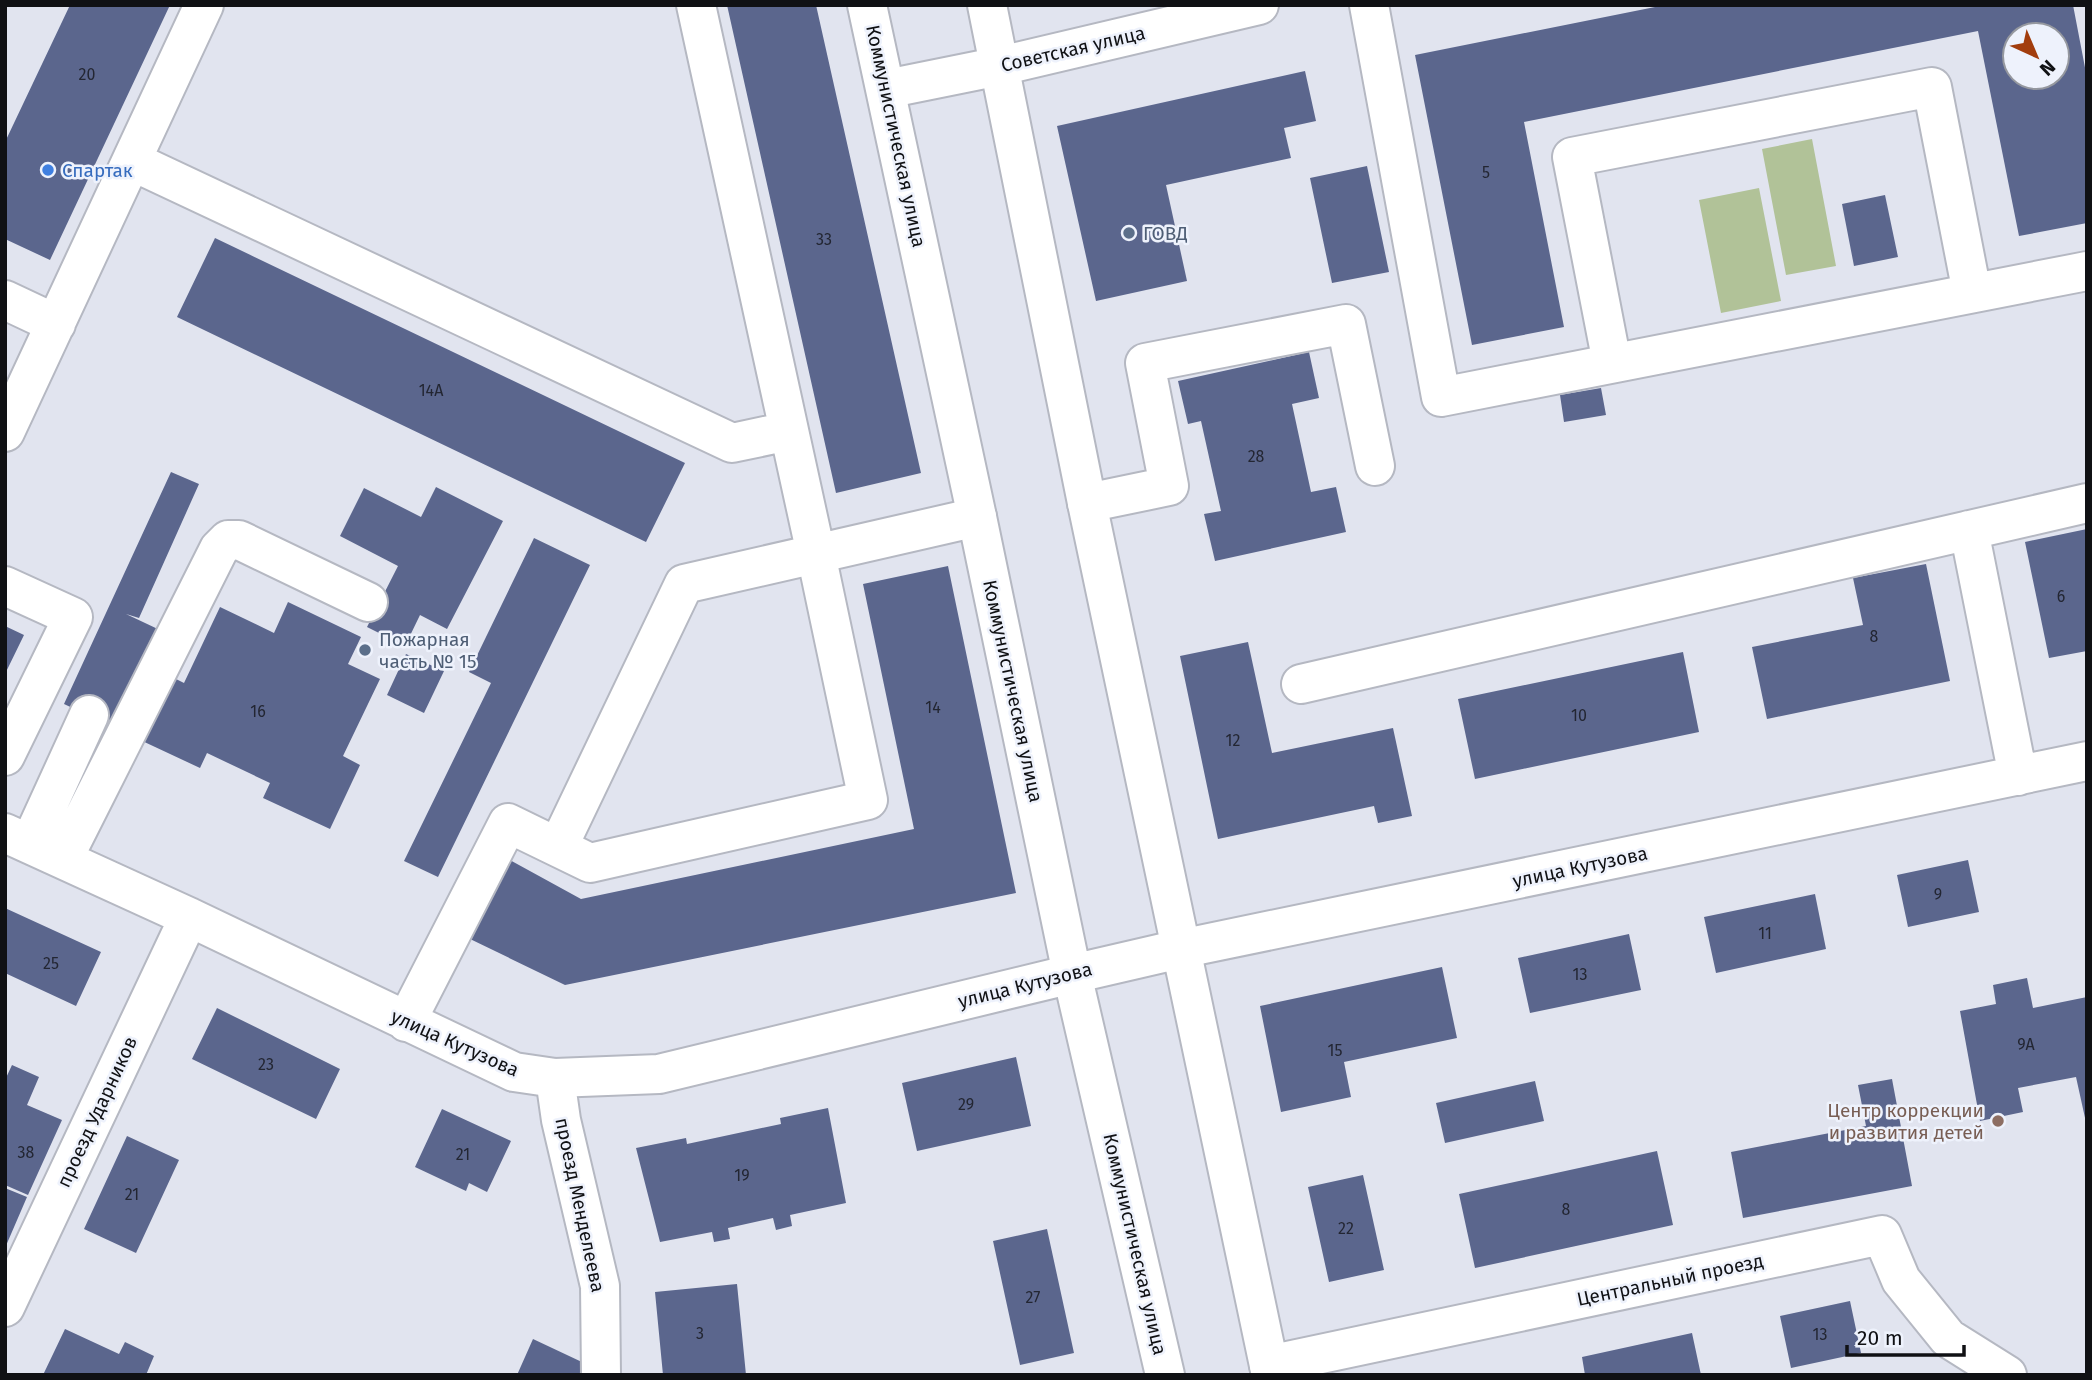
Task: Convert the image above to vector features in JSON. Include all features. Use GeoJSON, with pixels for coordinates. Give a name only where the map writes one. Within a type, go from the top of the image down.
{"type":"FeatureCollection","features":[{"type":"Feature","properties":{"kind":"street"},"geometry":{"type":"LineString","coordinates":[[5,432],[204,5]]}},
{"type":"Feature","properties":{"kind":"street"},"geometry":{"type":"LineString","coordinates":[[407,1022],[508,823],[590,863],[868,800],[696,5]]}},
{"type":"Feature","properties":{"kind":"street","name":"Коммунистическая улица"},"geometry":{"type":"LineString","coordinates":[[867,5],[1072,974],[1165,1375]]}},
{"type":"Feature","properties":{"kind":"street"},"geometry":{"type":"LineString","coordinates":[[986,5],[1087,503],[1270,1370]]}},
{"type":"Feature","properties":{"kind":"street","name":"Советская улица"},"geometry":{"type":"LineString","coordinates":[[886,89],[1000,66],[1259,5]]}},
{"type":"Feature","properties":{"kind":"street"},"geometry":{"type":"LineString","coordinates":[[1368,5],[1441,397],[2087,271]]}},
{"type":"Feature","properties":{"kind":"street"},"geometry":{"type":"LineString","coordinates":[[1612,363],[1572,157],[1932,87],[1972,293]]}},
{"type":"Feature","properties":{"kind":"street"},"geometry":{"type":"LineString","coordinates":[[132,161],[732,443],[789,431]]}},
{"type":"Feature","properties":{"kind":"street"},"geometry":{"type":"LineString","coordinates":[[5,300],[56,324]]}},
{"type":"Feature","properties":{"kind":"street"},"geometry":{"type":"LineString","coordinates":[[1087,503],[1169,486],[1145,363],[1346,324],[1376,466]]}},
{"type":"Feature","properties":{"kind":"street"},"geometry":{"type":"LineString","coordinates":[[1301,684],[2087,503]]}},
{"type":"Feature","properties":{"kind":"street"},"geometry":{"type":"LineString","coordinates":[[558,847],[684,584],[977,517]]}},
{"type":"Feature","properties":{"kind":"street"},"geometry":{"type":"LineString","coordinates":[[1969,530],[2018,776]]}},
{"type":"Feature","properties":{"kind":"street"},"geometry":{"type":"LineString","coordinates":[[33,845],[219,550],[228,540],[239,540],[368,602]]}},
{"type":"Feature","properties":{"kind":"street"},"geometry":{"type":"LineString","coordinates":[[5,586],[73,617],[5,756]]}},
{"type":"Feature","properties":{"kind":"street"},"geometry":{"type":"LineString","coordinates":[[33,845],[89,716]]}},
{"type":"Feature","properties":{"kind":"street","name":"улица Кутузова"},"geometry":{"type":"LineString","coordinates":[[33,845],[514,1072],[555,1078],[659,1074],[1180,949],[2087,761]]}},
{"type":"Feature","properties":{"kind":"street","name":"проезд Ударников"},"geometry":{"type":"LineString","coordinates":[[5,1307],[189,917]]}},
{"type":"Feature","properties":{"kind":"street","name":"проезд Менделеева"},"geometry":{"type":"LineString","coordinates":[[555,1078],[561,1119],[600,1286],[601,1375]]}},
{"type":"Feature","properties":{"kind":"street","name":"Центральный проезд"},"geometry":{"type":"LineString","coordinates":[[1270,1370],[1882,1235],[1901,1280],[1948,1338],[2007,1375]]}},
{"type":"Feature","properties":{"kind":"green space"},"geometry":{"type":"Polygon","coordinates":[[[1812,139],[1836,266],[1786,275],[1762,149],[1812,139]]]}},
{"type":"Feature","properties":{"kind":"green space"},"geometry":{"type":"Polygon","coordinates":[[[1759,188],[1781,301],[1721,313],[1699,200],[1759,188]]]}},
{"type":"Feature","properties":{"kind":"building"},"geometry":{"type":"Polygon","coordinates":[[[70,5],[170,5],[50,260],[5,239],[5,142],[70,5]]]}},
{"type":"Feature","properties":{"kind":"building"},"geometry":{"type":"Polygon","coordinates":[[[727,5],[816,5],[921,473],[836,493],[727,5]]]}},
{"type":"Feature","properties":{"kind":"building"},"geometry":{"type":"Polygon","coordinates":[[[1665,5],[2073,5],[2087,78],[2087,223],[2019,236],[1978,31],[1524,122],[1564,327],[1472,345],[1415,55],[1665,5]]]}},
{"type":"Feature","properties":{"kind":"building","name":"ГОВД"},"geometry":{"type":"Polygon","coordinates":[[[1305,71],[1316,121],[1284,128],[1291,158],[1166,185],[1187,281],[1096,301],[1057,126],[1305,71]]]}},
{"type":"Feature","properties":{"kind":"building"},"geometry":{"type":"Polygon","coordinates":[[[1367,166],[1389,272],[1332,283],[1310,178],[1367,166]]]}},
{"type":"Feature","properties":{"kind":"building"},"geometry":{"type":"Polygon","coordinates":[[[1885,195],[1898,257],[1854,266],[1842,204],[1885,195]]]}},
{"type":"Feature","properties":{"kind":"building"},"geometry":{"type":"Polygon","coordinates":[[[215,238],[685,463],[646,542],[177,317],[215,238]]]}},
{"type":"Feature","properties":{"kind":"building"},"geometry":{"type":"Polygon","coordinates":[[[1309,352],[1319,398],[1292,404],[1311,492],[1336,487],[1346,532],[1215,561],[1204,514],[1221,511],[1201,421],[1188,424],[1178,381],[1309,352]]]}},
{"type":"Feature","properties":{"kind":"building"},"geometry":{"type":"Polygon","coordinates":[[[1601,388],[1606,415],[1564,422],[1560,395],[1601,388]]]}},
{"type":"Feature","properties":{"kind":"building"},"geometry":{"type":"Polygon","coordinates":[[[171,472],[199,484],[139,618],[126,614],[162,631],[115,728],[64,704],[171,472]]]}},
{"type":"Feature","properties":{"kind":"building"},"geometry":{"type":"Polygon","coordinates":[[[436,487],[503,521],[447,629],[420,615],[405,646],[367,627],[398,566],[340,536],[364,488],[421,517],[436,487]]]}},
{"type":"Feature","properties":{"kind":"building"},"geometry":{"type":"Polygon","coordinates":[[[2087,529],[2087,651],[2049,658],[2025,542],[2087,529]]]}},
{"type":"Feature","properties":{"kind":"building"},"geometry":{"type":"Polygon","coordinates":[[[534,538],[590,565],[438,877],[404,861],[491,683],[469,672],[534,538]]]}},
{"type":"Feature","properties":{"kind":"building"},"geometry":{"type":"Polygon","coordinates":[[[1926,564],[1950,681],[1767,719],[1752,647],[1863,625],[1853,578],[1926,564]]]}},
{"type":"Feature","properties":{"kind":"building"},"geometry":{"type":"Polygon","coordinates":[[[948,566],[1016,893],[565,985],[468,938],[508,859],[581,899],[914,829],[863,584],[948,566]]]}},
{"type":"Feature","properties":{"kind":"building"},"geometry":{"type":"Polygon","coordinates":[[[288,602],[361,637],[348,664],[380,679],[343,756],[360,765],[330,829],[263,798],[270,783],[207,753],[200,768],[138,739],[168,675],[184,683],[220,607],[274,633],[288,602]]]}},
{"type":"Feature","properties":{"kind":"building"},"geometry":{"type":"Polygon","coordinates":[[[5,626],[24,635],[5,674],[5,626]]]}},
{"type":"Feature","properties":{"kind":"building"},"geometry":{"type":"Polygon","coordinates":[[[1248,642],[1272,753],[1393,728],[1412,816],[1378,823],[1374,806],[1218,839],[1180,656],[1248,642]]]}},
{"type":"Feature","properties":{"kind":"building"},"geometry":{"type":"Polygon","coordinates":[[[1683,652],[1699,732],[1475,779],[1458,699],[1683,652]]]}},
{"type":"Feature","properties":{"kind":"building"},"geometry":{"type":"Polygon","coordinates":[[[406,654],[444,671],[424,713],[387,695],[406,654]]]}},
{"type":"Feature","properties":{"kind":"building"},"geometry":{"type":"Polygon","coordinates":[[[1968,860],[1979,912],[1908,927],[1897,875],[1968,860]]]}},
{"type":"Feature","properties":{"kind":"building"},"geometry":{"type":"Polygon","coordinates":[[[1815,894],[1826,949],[1716,973],[1704,917],[1815,894]]]}},
{"type":"Feature","properties":{"kind":"building"},"geometry":{"type":"Polygon","coordinates":[[[5,908],[101,952],[76,1006],[5,973],[5,908]]]}},
{"type":"Feature","properties":{"kind":"building"},"geometry":{"type":"Polygon","coordinates":[[[1629,934],[1641,990],[1530,1013],[1518,958],[1629,934]]]}},
{"type":"Feature","properties":{"kind":"building"},"geometry":{"type":"Polygon","coordinates":[[[1442,967],[1457,1038],[1344,1062],[1351,1097],[1281,1112],[1260,1006],[1442,967]]]}},
{"type":"Feature","properties":{"kind":"building"},"geometry":{"type":"Polygon","coordinates":[[[2027,978],[2033,1008],[2087,997],[2087,1127],[2076,1077],[2018,1088],[2023,1112],[1980,1121],[1960,1011],[1996,1004],[1993,985],[2027,978]]]}},
{"type":"Feature","properties":{"kind":"building"},"geometry":{"type":"Polygon","coordinates":[[[217,1008],[340,1069],[316,1119],[192,1059],[217,1008]]]}},
{"type":"Feature","properties":{"kind":"building"},"geometry":{"type":"Polygon","coordinates":[[[1016,1057],[1031,1126],[917,1151],[902,1083],[1016,1057]]]}},
{"type":"Feature","properties":{"kind":"building"},"geometry":{"type":"Polygon","coordinates":[[[12,1065],[39,1077],[27,1105],[62,1120],[28,1195],[5,1185],[5,1080],[12,1065]]]}},
{"type":"Feature","properties":{"kind":"building"},"geometry":{"type":"Polygon","coordinates":[[[1892,1079],[1912,1186],[1743,1218],[1731,1152],[1866,1126],[1858,1085],[1892,1079]]]}},
{"type":"Feature","properties":{"kind":"building"},"geometry":{"type":"Polygon","coordinates":[[[1535,1081],[1544,1121],[1445,1143],[1436,1103],[1535,1081]]]}},
{"type":"Feature","properties":{"kind":"building"},"geometry":{"type":"Polygon","coordinates":[[[828,1108],[846,1203],[790,1215],[792,1226],[776,1230],[773,1218],[728,1228],[730,1239],[714,1242],[712,1232],[660,1242],[636,1148],[686,1138],[687,1144],[781,1124],[780,1118],[828,1108]]]}},
{"type":"Feature","properties":{"kind":"building"},"geometry":{"type":"Polygon","coordinates":[[[442,1109],[511,1141],[487,1192],[469,1183],[466,1191],[415,1167],[442,1109]]]}},
{"type":"Feature","properties":{"kind":"building"},"geometry":{"type":"Polygon","coordinates":[[[127,1136],[179,1160],[136,1253],[84,1229],[127,1136]]]}},
{"type":"Feature","properties":{"kind":"building"},"geometry":{"type":"Polygon","coordinates":[[[1657,1151],[1673,1225],[1475,1268],[1459,1194],[1657,1151]]]}},
{"type":"Feature","properties":{"kind":"building"},"geometry":{"type":"Polygon","coordinates":[[[1363,1175],[1384,1270],[1329,1282],[1308,1187],[1363,1175]]]}},
{"type":"Feature","properties":{"kind":"building"},"geometry":{"type":"Polygon","coordinates":[[[5,1188],[27,1197],[5,1248],[5,1188]]]}},
{"type":"Feature","properties":{"kind":"building"},"geometry":{"type":"Polygon","coordinates":[[[1047,1229],[1074,1353],[1020,1365],[993,1241],[1047,1229]]]}},
{"type":"Feature","properties":{"kind":"building"},"geometry":{"type":"Polygon","coordinates":[[[737,1284],[746,1375],[663,1375],[655,1292],[737,1284]]]}},
{"type":"Feature","properties":{"kind":"building"},"geometry":{"type":"Polygon","coordinates":[[[1850,1301],[1861,1353],[1791,1368],[1780,1316],[1850,1301]]]}},
{"type":"Feature","properties":{"kind":"building"},"geometry":{"type":"Polygon","coordinates":[[[65,1329],[119,1354],[125,1342],[154,1356],[146,1375],[43,1375],[65,1329]]]}},
{"type":"Feature","properties":{"kind":"building"},"geometry":{"type":"Polygon","coordinates":[[[1692,1333],[1701,1375],[1585,1375],[1582,1357],[1692,1333]]]}},
{"type":"Feature","properties":{"kind":"building"},"geometry":{"type":"Polygon","coordinates":[[[533,1339],[584,1363],[579,1375],[517,1375],[533,1339]]]}},
{"type":"Feature","properties":{"kind":"place","name":"Спартак"},"geometry":{"type":"Point","coordinates":[48,170]}},
{"type":"Feature","properties":{"kind":"place","name":"ГОВД"},"geometry":{"type":"Point","coordinates":[1129,233]}},
{"type":"Feature","properties":{"kind":"place","name":"Пожарная часть № 15"},"geometry":{"type":"Point","coordinates":[365,650]}},
{"type":"Feature","properties":{"kind":"place","name":"Центр коррекции и развития детей"},"geometry":{"type":"Point","coordinates":[1998,1121]}}]}
